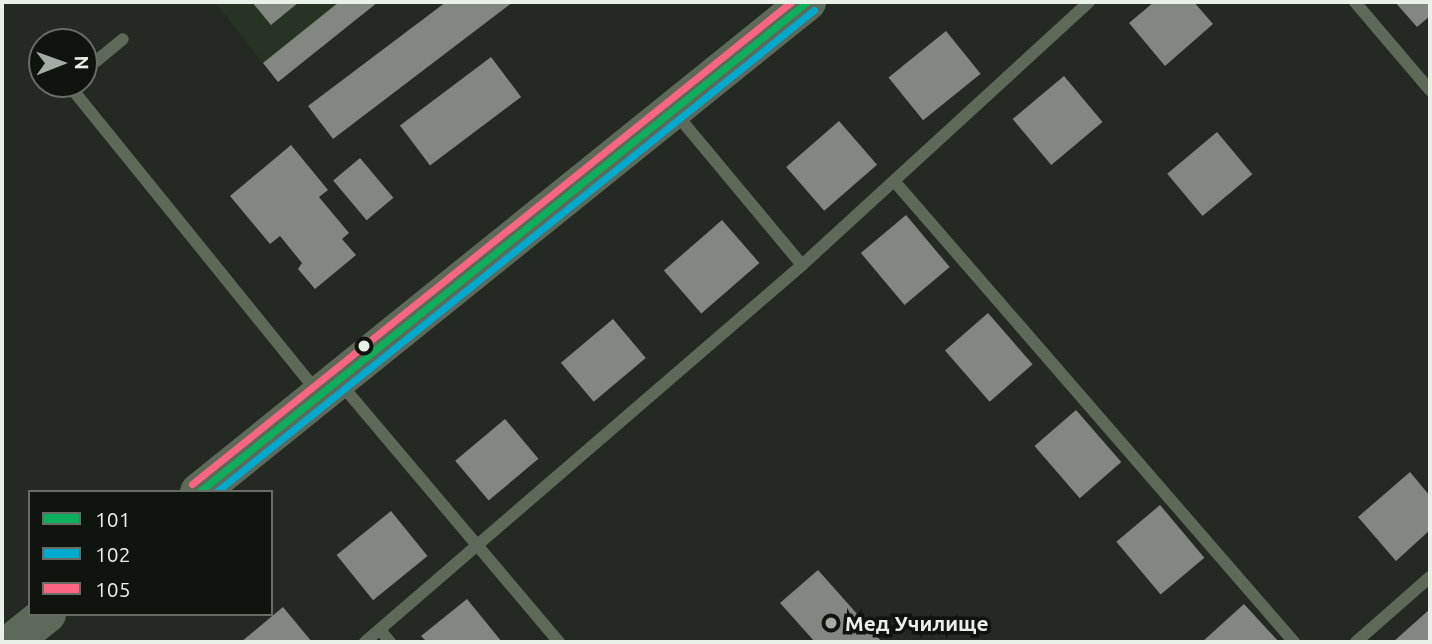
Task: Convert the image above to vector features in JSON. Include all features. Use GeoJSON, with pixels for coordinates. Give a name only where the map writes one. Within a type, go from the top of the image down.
{"type":"FeatureCollection","features":[{"type":"Feature","properties":{"kind":"main road"},"geometry":{"type":"LineString","coordinates":[[201,490],[807,2]]}},
{"type":"Feature","properties":{"kind":"main road"},"geometry":{"type":"LineString","coordinates":[[12,642],[44,616]]}},
{"type":"Feature","properties":{"kind":"lane"},"geometry":{"type":"LineString","coordinates":[[365,642],[802,265],[1088,2]]}},
{"type":"Feature","properties":{"kind":"lane"},"geometry":{"type":"LineString","coordinates":[[1355,2],[1430,90]]}},
{"type":"Feature","properties":{"kind":"lane"},"geometry":{"type":"LineString","coordinates":[[98,59],[123,38]]}},
{"type":"Feature","properties":{"kind":"lane"},"geometry":{"type":"LineString","coordinates":[[80,98],[328,388],[478,546],[559,642]]}},
{"type":"Feature","properties":{"kind":"lane"},"geometry":{"type":"LineString","coordinates":[[674,111],[802,265]]}},
{"type":"Feature","properties":{"kind":"lane"},"geometry":{"type":"LineString","coordinates":[[895,182],[1294,642]]}},
{"type":"Feature","properties":{"kind":"lane"},"geometry":{"type":"LineString","coordinates":[[1356,642],[1430,577]]}},
{"type":"Feature","properties":{"kind":"lane"},"geometry":{"type":"LineString","coordinates":[[380,630],[390,642]]}},
{"type":"Feature","properties":{"kind":"shaded area"},"geometry":{"type":"Polygon","coordinates":[[[215,2],[378,2],[278,82],[215,2]]]}},
{"type":"Feature","properties":{"kind":"building"},"geometry":{"type":"Polygon","coordinates":[[[252,2],[299,2],[271,25],[252,2]]]}},
{"type":"Feature","properties":{"kind":"building"},"geometry":{"type":"Polygon","coordinates":[[[339,2],[378,2],[278,82],[263,63],[339,2]]]}},
{"type":"Feature","properties":{"kind":"building"},"geometry":{"type":"Polygon","coordinates":[[[446,2],[513,2],[333,139],[308,106],[446,2]]]}},
{"type":"Feature","properties":{"kind":"building"},"geometry":{"type":"Polygon","coordinates":[[[1154,2],[1194,2],[1213,24],[1165,66],[1129,23],[1154,2]]]}},
{"type":"Feature","properties":{"kind":"building"},"geometry":{"type":"Polygon","coordinates":[[[1395,2],[1430,2],[1430,16],[1417,27],[1395,2]]]}},
{"type":"Feature","properties":{"kind":"building"},"geometry":{"type":"Polygon","coordinates":[[[946,31],[981,74],[923,120],[888,78],[946,31]]]}},
{"type":"Feature","properties":{"kind":"building"},"geometry":{"type":"Polygon","coordinates":[[[491,57],[521,97],[430,166],[400,126],[491,57]]]}},
{"type":"Feature","properties":{"kind":"building"},"geometry":{"type":"Polygon","coordinates":[[[1064,76],[1103,122],[1051,165],[1013,119],[1064,76]]]}},
{"type":"Feature","properties":{"kind":"building"},"geometry":{"type":"Polygon","coordinates":[[[839,121],[877,165],[824,211],[786,167],[839,121]]]}},
{"type":"Feature","properties":{"kind":"building"},"geometry":{"type":"Polygon","coordinates":[[[1217,132],[1252,174],[1203,216],[1167,174],[1217,132]]]}},
{"type":"Feature","properties":{"kind":"building"},"geometry":{"type":"Polygon","coordinates":[[[291,145],[328,190],[319,197],[349,233],[342,239],[356,255],[315,289],[298,269],[302,263],[280,236],[270,244],[230,196],[291,145]]]}},
{"type":"Feature","properties":{"kind":"building"},"geometry":{"type":"Polygon","coordinates":[[[360,158],[393,198],[367,220],[333,180],[360,158]]]}},
{"type":"Feature","properties":{"kind":"building"},"geometry":{"type":"Polygon","coordinates":[[[906,215],[950,267],[905,305],[861,253],[906,215]]]}},
{"type":"Feature","properties":{"kind":"building"},"geometry":{"type":"Polygon","coordinates":[[[722,220],[759,263],[701,314],[664,271],[722,220]]]}},
{"type":"Feature","properties":{"kind":"building"},"geometry":{"type":"Polygon","coordinates":[[[988,313],[1033,364],[990,402],[945,350],[988,313]]]}},
{"type":"Feature","properties":{"kind":"building"},"geometry":{"type":"Polygon","coordinates":[[[613,319],[646,358],[594,402],[561,363],[613,319]]]}},
{"type":"Feature","properties":{"kind":"building"},"geometry":{"type":"Polygon","coordinates":[[[1076,410],[1121,462],[1080,498],[1034,446],[1076,410]]]}},
{"type":"Feature","properties":{"kind":"building"},"geometry":{"type":"Polygon","coordinates":[[[505,419],[538,459],[489,501],[455,461],[505,419]]]}},
{"type":"Feature","properties":{"kind":"building"},"geometry":{"type":"Polygon","coordinates":[[[1410,472],[1430,496],[1430,530],[1396,561],[1358,517],[1410,472]]]}},
{"type":"Feature","properties":{"kind":"building"},"geometry":{"type":"Polygon","coordinates":[[[1160,505],[1204,558],[1161,594],[1116,542],[1160,505]]]}},
{"type":"Feature","properties":{"kind":"building"},"geometry":{"type":"Polygon","coordinates":[[[391,511],[428,556],[373,600],[337,555],[391,511]]]}},
{"type":"Feature","properties":{"kind":"building","name":"Мед Училище"},"geometry":{"type":"Polygon","coordinates":[[[818,570],[882,642],[815,642],[780,603],[818,570]]]}},
{"type":"Feature","properties":{"kind":"building"},"geometry":{"type":"Polygon","coordinates":[[[467,599],[502,642],[427,642],[421,636],[467,599]]]}},
{"type":"Feature","properties":{"kind":"building"},"geometry":{"type":"Polygon","coordinates":[[[1244,604],[1279,642],[1202,642],[1244,604]]]}},
{"type":"Feature","properties":{"kind":"building"},"geometry":{"type":"Polygon","coordinates":[[[283,607],[312,642],[241,642],[283,607]]]}},
{"type":"Feature","properties":{"kind":"building"},"geometry":{"type":"Polygon","coordinates":[[[1430,609],[1430,642],[1393,642],[1430,609]]]}},
{"type":"Feature","properties":{"kind":"transit line","name":"105"},"geometry":{"type":"LineString","coordinates":[[192,484],[791,2]]}},
{"type":"Feature","properties":{"kind":"transit line","name":"101"},"geometry":{"type":"LineString","coordinates":[[201,490],[807,2]]}},
{"type":"Feature","properties":{"kind":"transit line","name":"102"},"geometry":{"type":"LineString","coordinates":[[218,490],[814,10]]}},
{"type":"Feature","properties":{"kind":"place","name":"Мед Училище"},"geometry":{"type":"Point","coordinates":[831,623]}}]}
